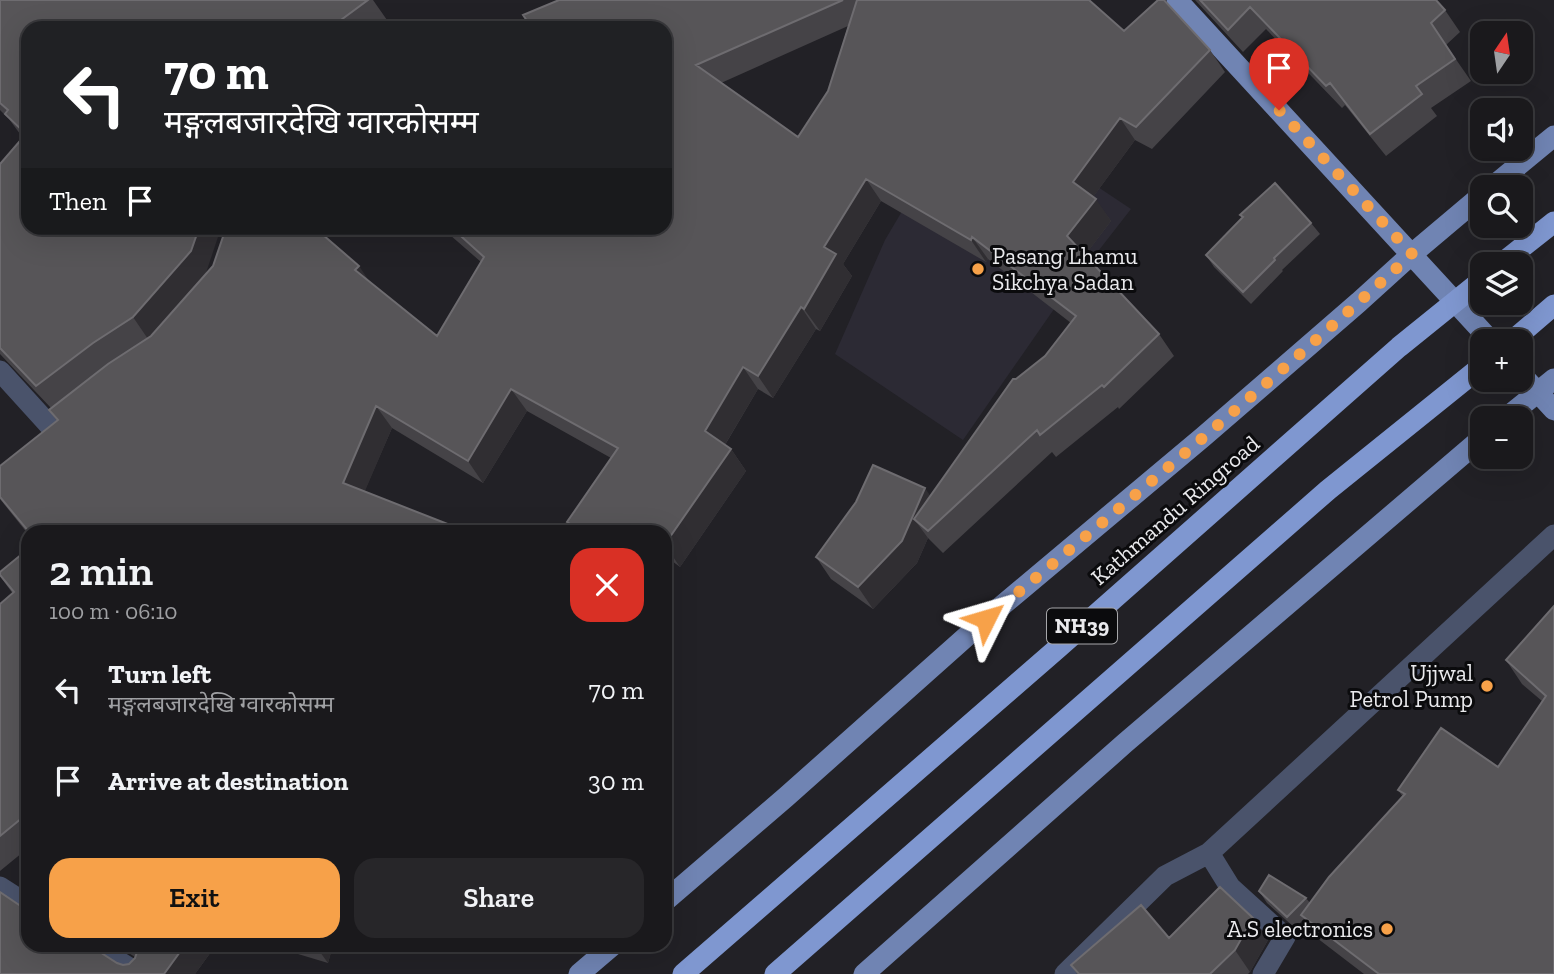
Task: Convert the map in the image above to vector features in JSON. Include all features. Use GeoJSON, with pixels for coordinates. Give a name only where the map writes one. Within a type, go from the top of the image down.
{"type":"FeatureCollection","features":[{"type":"Feature","properties":{"kind":"highway"},"geometry":{"type":"LineString","coordinates":[[1516,252],[1554,222]]}},
{"type":"Feature","properties":{"kind":"highway","name":"Kathmandu Ringroad"},"geometry":{"type":"LineString","coordinates":[[682,974],[1058,648],[1399,347],[1470,290]]}},
{"type":"Feature","properties":{"kind":"highway"},"geometry":{"type":"LineString","coordinates":[[1526,329],[1554,305]]}},
{"type":"Feature","properties":{"kind":"highway","name":"NH39"},"geometry":{"type":"LineString","coordinates":[[775,974],[1328,490],[1470,376]]}},
{"type":"Feature","properties":{"kind":"main road"},"geometry":{"type":"LineString","coordinates":[[1177,0],[1480,329]]}},
{"type":"Feature","properties":{"kind":"main road"},"geometry":{"type":"LineString","coordinates":[[1507,175],[1554,136]]}},
{"type":"Feature","properties":{"kind":"main road"},"geometry":{"type":"LineString","coordinates":[[672,895],[986,619],[1203,437],[1470,205]]}},
{"type":"Feature","properties":{"kind":"main road"},"geometry":{"type":"LineString","coordinates":[[1521,406],[1546,385],[1554,410]]}},
{"type":"Feature","properties":{"kind":"main road"},"geometry":{"type":"LineString","coordinates":[[864,974],[1125,743],[1470,448]]}},
{"type":"Feature","properties":{"kind":"main road"},"geometry":{"type":"LineString","coordinates":[[579,974],[605,952]]}},
{"type":"Feature","properties":{"kind":"street"},"geometry":{"type":"LineString","coordinates":[[0,371],[50,426],[94,392]]}},
{"type":"Feature","properties":{"kind":"street"},"geometry":{"type":"LineString","coordinates":[[1065,974],[1165,876],[1209,853],[1554,535]]}},
{"type":"Feature","properties":{"kind":"street"},"geometry":{"type":"LineString","coordinates":[[1209,853],[1230,887],[1284,937],[1263,974]]}},
{"type":"Feature","properties":{"kind":"street"},"geometry":{"type":"LineString","coordinates":[[0,887],[21,900]]}},
{"type":"Feature","properties":{"kind":"street"},"geometry":{"type":"LineString","coordinates":[[104,952],[139,974]]}},
{"type":"Feature","properties":{"kind":"shaded area","name":"Pasang Lhamu Sikchya Sadan"},"geometry":{"type":"Polygon","coordinates":[[[927,169],[1071,169],[1131,209],[1061,299],[963,440],[835,354],[885,240],[927,169]]]}},
{"type":"Feature","properties":{"kind":"building"},"geometry":{"type":"Polygon","coordinates":[[[0,0],[368,0],[340,21],[21,21],[21,129],[5,114],[8,110],[0,103],[0,0]]]}},
{"type":"Feature","properties":{"kind":"building"},"geometry":{"type":"Polygon","coordinates":[[[559,0],[843,0],[696,65],[798,137],[828,91],[857,0],[1089,0],[1124,31],[1158,0],[1164,0],[1210,50],[1136,127],[1120,118],[1073,182],[1096,199],[1067,236],[1159,334],[1104,387],[1102,385],[1040,435],[1037,430],[928,531],[914,519],[1013,379],[1045,356],[1076,316],[972,237],[971,240],[866,179],[824,247],[836,254],[804,309],[801,307],[758,376],[743,367],[705,431],[731,449],[672,534],[672,525],[572,525],[567,522],[618,448],[511,389],[468,461],[376,406],[343,483],[450,525],[23,525],[0,497],[0,466],[58,420],[49,410],[108,364],[151,336],[213,266],[224,235],[323,235],[359,266],[355,270],[437,336],[484,257],[460,235],[672,235],[672,21],[527,21],[523,15],[559,0]]]}},
{"type":"Feature","properties":{"kind":"building"},"geometry":{"type":"Polygon","coordinates":[[[1200,0],[1436,0],[1445,10],[1431,23],[1455,59],[1416,86],[1422,94],[1370,134],[1330,83],[1326,86],[1250,7],[1228,30],[1200,0]]]}},
{"type":"Feature","properties":{"kind":"building"},"geometry":{"type":"Polygon","coordinates":[[[21,140],[21,235],[197,235],[191,251],[133,317],[36,386],[0,348],[0,164],[21,140]]]}},
{"type":"Feature","properties":{"kind":"building"},"geometry":{"type":"Polygon","coordinates":[[[1275,183],[1311,223],[1243,292],[1206,255],[1243,217],[1240,215],[1275,183]]]}},
{"type":"Feature","properties":{"kind":"building"},"geometry":{"type":"Polygon","coordinates":[[[873,465],[925,488],[902,541],[858,587],[816,557],[856,502],[873,465]]]}},
{"type":"Feature","properties":{"kind":"building"},"geometry":{"type":"Polygon","coordinates":[[[21,555],[21,819],[0,836],[0,604],[14,592],[0,572],[21,555]]]}},
{"type":"Feature","properties":{"kind":"building"},"geometry":{"type":"Polygon","coordinates":[[[1554,606],[1554,974],[1379,974],[1301,915],[1329,877],[1405,794],[1398,790],[1441,728],[1498,767],[1546,696],[1506,660],[1554,606]]]}},
{"type":"Feature","properties":{"kind":"building"},"geometry":{"type":"Polygon","coordinates":[[[1269,875],[1306,898],[1287,917],[1259,891],[1269,875]]]}},
{"type":"Feature","properties":{"kind":"building"},"geometry":{"type":"Polygon","coordinates":[[[1220,887],[1253,918],[1235,950],[1210,974],[1079,974],[1071,965],[1141,905],[1169,938],[1220,887]]]}},
{"type":"Feature","properties":{"kind":"building"},"geometry":{"type":"Polygon","coordinates":[[[0,892],[21,906],[21,952],[100,952],[123,965],[129,964],[137,952],[180,952],[164,974],[0,974],[0,892]]]}},
{"type":"Feature","properties":{"kind":"place","name":"Pasang Lhamu Sikchya Sadan"},"geometry":{"type":"Point","coordinates":[978,269]}},
{"type":"Feature","properties":{"kind":"place","name":"Ujjwal Petrol Pump"},"geometry":{"type":"Point","coordinates":[1487,686]}},
{"type":"Feature","properties":{"kind":"place","name":"A.S electronics"},"geometry":{"type":"Point","coordinates":[1387,929]}},
{"type":"Feature","properties":{"kind":"route"},"geometry":{"type":"LineString","coordinates":[[986,619],[1203,437],[1412,254],[1279,110]]}}]}
